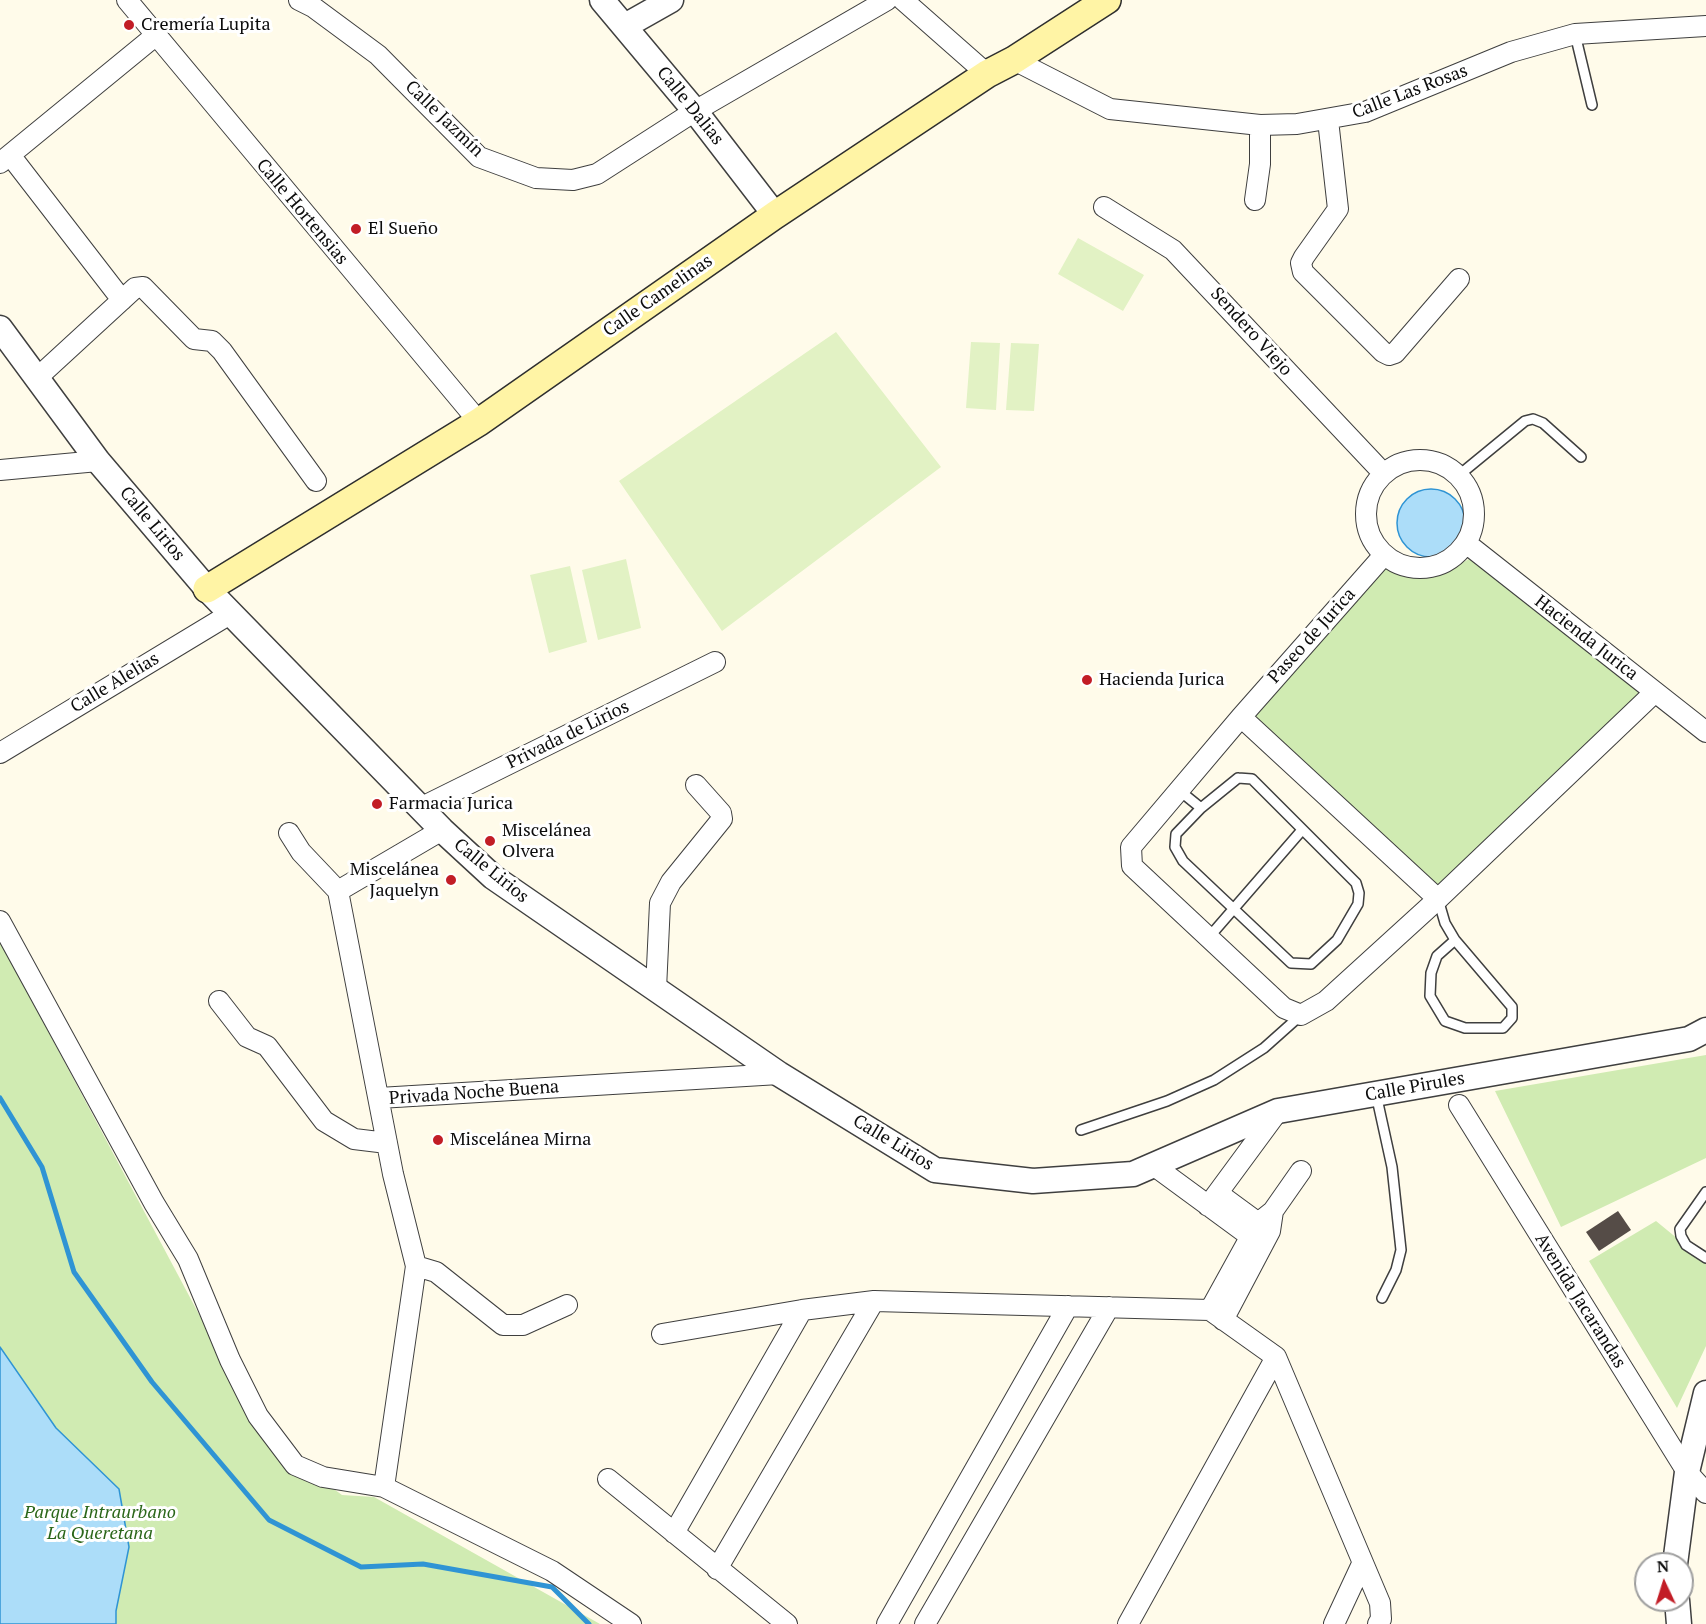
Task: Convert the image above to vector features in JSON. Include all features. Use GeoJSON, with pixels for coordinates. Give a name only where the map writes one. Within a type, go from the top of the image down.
{"type":"FeatureCollection","features":[{"type":"Feature","properties":{"kind":"main road","name":"Calle Camelinas"},"geometry":{"type":"LineString","coordinates":[[207,589],[479,422],[775,215],[987,74],[1014,60],[1107,0]]}},
{"type":"Feature","properties":{"kind":"street","name":"Calle Hortensias"},"geometry":{"type":"LineString","coordinates":[[127,0],[479,422]]}},
{"type":"Feature","properties":{"kind":"street","name":"Calle Jazmín"},"geometry":{"type":"LineString","coordinates":[[299,0],[313,7],[378,55],[479,157],[536,178],[573,180],[597,174],[695,111],[887,0]]}},
{"type":"Feature","properties":{"kind":"street","name":"Calle Dalias"},"geometry":{"type":"LineString","coordinates":[[602,0],[695,111],[775,215]]}},
{"type":"Feature","properties":{"kind":"street"},"geometry":{"type":"LineString","coordinates":[[625,26],[671,0]]}},
{"type":"Feature","properties":{"kind":"street"},"geometry":{"type":"LineString","coordinates":[[903,0],[987,74]]}},
{"type":"Feature","properties":{"kind":"street","name":"Calle Las Rosas"},"geometry":{"type":"LineString","coordinates":[[1014,60],[1110,109],[1260,125],[1328,120],[1365,112],[1510,52],[1575,34],[1706,26]]}},
{"type":"Feature","properties":{"kind":"street"},"geometry":{"type":"LineString","coordinates":[[122,300],[5,159],[155,36]]}},
{"type":"Feature","properties":{"kind":"street"},"geometry":{"type":"LineString","coordinates":[[1328,120],[1338,209],[1304,256],[1301,263],[1303,272],[1383,352],[1389,355],[1395,353],[1459,279]]}},
{"type":"Feature","properties":{"kind":"street"},"geometry":{"type":"LineString","coordinates":[[1255,200],[1260,164],[1260,125]]}},
{"type":"Feature","properties":{"kind":"street","name":"Sendero Viejo"},"geometry":{"type":"LineString","coordinates":[[1104,207],[1173,250],[1384,474]]}},
{"type":"Feature","properties":{"kind":"street"},"geometry":{"type":"LineString","coordinates":[[37,378],[135,288],[143,287],[194,339],[212,341],[222,351],[316,481]]}},
{"type":"Feature","properties":{"kind":"street","name":"Calle Lirios"},"geometry":{"type":"LineString","coordinates":[[0,328],[98,461],[207,589],[442,831],[493,877],[779,1074],[935,1170],[1033,1181],[1143,1169]]}},
{"type":"Feature","properties":{"kind":"street"},"geometry":{"type":"LineString","coordinates":[[1412,460],[1427,460],[1442,465],[1458,476],[1472,499],[1474,514],[1472,529],[1466,543],[1456,555],[1428,568],[1405,566],[1384,555],[1374,544],[1367,530],[1365,514],[1367,499],[1373,485],[1396,465],[1412,460]]}},
{"type":"Feature","properties":{"kind":"street"},"geometry":{"type":"LineString","coordinates":[[0,470],[98,461]]}},
{"type":"Feature","properties":{"kind":"street","name":"Hacienda Jurica"},"geometry":{"type":"LineString","coordinates":[[1466,543],[1706,732]]}},
{"type":"Feature","properties":{"kind":"street","name":"Paseo de Jurica"},"geometry":{"type":"LineString","coordinates":[[1301,1015],[1284,1008],[1210,936],[1132,866],[1131,847],[1240,717],[1384,555]]}},
{"type":"Feature","properties":{"kind":"street","name":"Calle Alelias"},"geometry":{"type":"LineString","coordinates":[[0,753],[230,614]]}},
{"type":"Feature","properties":{"kind":"street","name":"Privada de Lirios"},"geometry":{"type":"LineString","coordinates":[[420,808],[715,662]]}},
{"type":"Feature","properties":{"kind":"street"},"geometry":{"type":"LineString","coordinates":[[1301,1015],[1326,1001],[1438,899],[1655,692]]}},
{"type":"Feature","properties":{"kind":"street"},"geometry":{"type":"LineString","coordinates":[[1240,717],[1438,899]]}},
{"type":"Feature","properties":{"kind":"street"},"geometry":{"type":"LineString","coordinates":[[656,989],[660,903],[671,882],[722,819],[721,813],[696,785]]}},
{"type":"Feature","properties":{"kind":"street"},"geometry":{"type":"LineString","coordinates":[[289,832],[301,852],[338,891],[442,831]]}},
{"type":"Feature","properties":{"kind":"street","name":"Privada Noche Buena"},"geometry":{"type":"LineString","coordinates":[[338,891],[379,1098],[779,1074]]}},
{"type":"Feature","properties":{"kind":"street"},"geometry":{"type":"LineString","coordinates":[[0,921],[154,1203],[188,1259],[230,1360],[258,1416],[295,1465],[323,1477],[384,1487],[552,1571],[632,1624]]}},
{"type":"Feature","properties":{"kind":"street"},"geometry":{"type":"LineString","coordinates":[[219,1001],[247,1037],[267,1046],[324,1121],[354,1138],[387,1143]]}},
{"type":"Feature","properties":{"kind":"street","name":"Calle Pirules"},"geometry":{"type":"LineString","coordinates":[[1143,1169],[1278,1112],[1689,1040],[1706,1030]]}},
{"type":"Feature","properties":{"kind":"street"},"geometry":{"type":"LineString","coordinates":[[379,1098],[387,1143],[416,1266],[384,1487]]}},
{"type":"Feature","properties":{"kind":"street","name":"Avenida Jacarandas"},"geometry":{"type":"LineString","coordinates":[[1459,1105],[1687,1472],[1706,1494]]}},
{"type":"Feature","properties":{"kind":"street"},"geometry":{"type":"LineString","coordinates":[[1214,1200],[1278,1112]]}},
{"type":"Feature","properties":{"kind":"street"},"geometry":{"type":"LineString","coordinates":[[1143,1169],[1214,1200],[1263,1230]]}},
{"type":"Feature","properties":{"kind":"street"},"geometry":{"type":"LineString","coordinates":[[1216,1315],[1263,1230],[1301,1171]]}},
{"type":"Feature","properties":{"kind":"street"},"geometry":{"type":"LineString","coordinates":[[416,1266],[436,1272],[503,1325],[523,1325],[567,1305]]}},
{"type":"Feature","properties":{"kind":"street"},"geometry":{"type":"LineString","coordinates":[[717,1569],[874,1301]]}},
{"type":"Feature","properties":{"kind":"street"},"geometry":{"type":"LineString","coordinates":[[662,1334],[802,1310],[874,1301],[1109,1307],[1216,1315],[1276,1357],[1380,1603],[1381,1619],[1378,1624]]}},
{"type":"Feature","properties":{"kind":"street"},"geometry":{"type":"LineString","coordinates":[[886,1624],[1068,1306]]}},
{"type":"Feature","properties":{"kind":"street"},"geometry":{"type":"LineString","coordinates":[[924,1624],[1109,1307]]}},
{"type":"Feature","properties":{"kind":"street"},"geometry":{"type":"LineString","coordinates":[[674,1533],[802,1310]]}},
{"type":"Feature","properties":{"kind":"street"},"geometry":{"type":"LineString","coordinates":[[1128,1624],[1276,1357]]}},
{"type":"Feature","properties":{"kind":"street"},"geometry":{"type":"LineString","coordinates":[[1677,1552],[1687,1472],[1706,1393]]}},
{"type":"Feature","properties":{"kind":"street"},"geometry":{"type":"LineString","coordinates":[[608,1479],[788,1624]]}},
{"type":"Feature","properties":{"kind":"street"},"geometry":{"type":"LineString","coordinates":[[964,1490],[992,1506]]}},
{"type":"Feature","properties":{"kind":"street"},"geometry":{"type":"LineString","coordinates":[[1334,1624],[1362,1564]]}},
{"type":"Feature","properties":{"kind":"lane"},"geometry":{"type":"LineString","coordinates":[[1575,34],[1592,105]]}},
{"type":"Feature","properties":{"kind":"lane"},"geometry":{"type":"LineString","coordinates":[[1458,476],[1525,421],[1533,419],[1543,423],[1581,457]]}},
{"type":"Feature","properties":{"kind":"lane"},"geometry":{"type":"LineString","coordinates":[[1238,778],[1252,779],[1356,883],[1359,893],[1358,904],[1337,940],[1311,964],[1291,963],[1183,861],[1175,847],[1176,834],[1201,808],[1238,778]]}},
{"type":"Feature","properties":{"kind":"lane"},"geometry":{"type":"LineString","coordinates":[[1180,791],[1201,808]]}},
{"type":"Feature","properties":{"kind":"lane"},"geometry":{"type":"LineString","coordinates":[[1210,936],[1302,830]]}},
{"type":"Feature","properties":{"kind":"lane"},"geometry":{"type":"LineString","coordinates":[[1438,899],[1446,923],[1455,940],[1512,1007],[1512,1018],[1503,1028],[1465,1028],[1445,1021],[1430,996],[1431,973],[1437,956],[1455,940]]}},
{"type":"Feature","properties":{"kind":"lane"},"geometry":{"type":"LineString","coordinates":[[1081,1130],[1167,1101],[1214,1080],[1264,1048],[1301,1015]]}},
{"type":"Feature","properties":{"kind":"lane"},"geometry":{"type":"LineString","coordinates":[[1376,1094],[1392,1167],[1401,1250],[1396,1270],[1382,1298]]}},
{"type":"Feature","properties":{"kind":"lane"},"geometry":{"type":"LineString","coordinates":[[1706,1192],[1680,1228],[1686,1245],[1706,1258]]}},
{"type":"Feature","properties":{"kind":"green space"},"geometry":{"type":"Polygon","coordinates":[[[1078,238],[1144,275],[1123,311],[1058,274],[1078,238]]]}},
{"type":"Feature","properties":{"kind":"green space"},"geometry":{"type":"Polygon","coordinates":[[[836,332],[941,467],[722,631],[619,481],[836,332]]]}},
{"type":"Feature","properties":{"kind":"green space"},"geometry":{"type":"Polygon","coordinates":[[[971,342],[1000,343],[996,410],[966,408],[971,342]]]}},
{"type":"Feature","properties":{"kind":"green space"},"geometry":{"type":"Polygon","coordinates":[[[1011,343],[1039,344],[1034,411],[1006,410],[1011,343]]]}},
{"type":"Feature","properties":{"kind":"green space"},"geometry":{"type":"Polygon","coordinates":[[[1471,558],[1645,691],[1437,888],[1251,717],[1384,567],[1437,576],[1471,558]]]}},
{"type":"Feature","properties":{"kind":"green space"},"geometry":{"type":"Polygon","coordinates":[[[626,559],[641,628],[598,640],[582,570],[626,559]]]}},
{"type":"Feature","properties":{"kind":"green space"},"geometry":{"type":"Polygon","coordinates":[[[570,566],[587,642],[549,653],[530,575],[570,566]]]}},
{"type":"Feature","properties":{"kind":"green space","name":"Parque Intraurbano La Queretana"},"geometry":{"type":"Polygon","coordinates":[[[0,941],[218,1350],[294,1460],[342,1495],[374,1497],[600,1624],[0,1624],[0,941]]]}},
{"type":"Feature","properties":{"kind":"green space"},"geometry":{"type":"Polygon","coordinates":[[[1706,1055],[1706,1158],[1561,1227],[1495,1091],[1706,1055]]]}},
{"type":"Feature","properties":{"kind":"green space"},"geometry":{"type":"Polygon","coordinates":[[[1656,1221],[1706,1262],[1706,1346],[1677,1408],[1589,1261],[1656,1221]]]}},
{"type":"Feature","properties":{"kind":"water"},"geometry":{"type":"Polygon","coordinates":[[[1431,489],[1444,492],[1455,499],[1462,510],[1465,523],[1462,536],[1455,547],[1444,554],[1431,557],[1418,554],[1407,547],[1400,536],[1397,523],[1400,510],[1407,499],[1418,492],[1431,489]]]}},
{"type":"Feature","properties":{"kind":"water"},"geometry":{"type":"Polygon","coordinates":[[[0,1347],[56,1428],[119,1489],[129,1547],[116,1611],[116,1624],[0,1624],[0,1347]]]}},
{"type":"Feature","properties":{"kind":"building"},"geometry":{"type":"Polygon","coordinates":[[[1618,1211],[1631,1230],[1599,1251],[1586,1232],[1618,1211]]]}},
{"type":"Feature","properties":{"kind":"waterway"},"geometry":{"type":"LineString","coordinates":[[0,1098],[42,1167],[74,1272],[152,1382],[269,1520],[361,1567],[423,1564],[552,1587],[589,1624]]}},
{"type":"Feature","properties":{"kind":"place","name":"Cremería Lupita"},"geometry":{"type":"Point","coordinates":[129,25]}},
{"type":"Feature","properties":{"kind":"place","name":"El Sueño"},"geometry":{"type":"Point","coordinates":[356,229]}},
{"type":"Feature","properties":{"kind":"place","name":"Hacienda Jurica"},"geometry":{"type":"Point","coordinates":[1087,680]}},
{"type":"Feature","properties":{"kind":"place","name":"Farmacia Jurica"},"geometry":{"type":"Point","coordinates":[377,804]}},
{"type":"Feature","properties":{"kind":"place","name":"Miscelánea Olvera"},"geometry":{"type":"Point","coordinates":[490,841]}},
{"type":"Feature","properties":{"kind":"place","name":"Miscelánea Jaquelyn"},"geometry":{"type":"Point","coordinates":[451,880]}},
{"type":"Feature","properties":{"kind":"place","name":"Miscelánea Mirna"},"geometry":{"type":"Point","coordinates":[438,1140]}}]}
